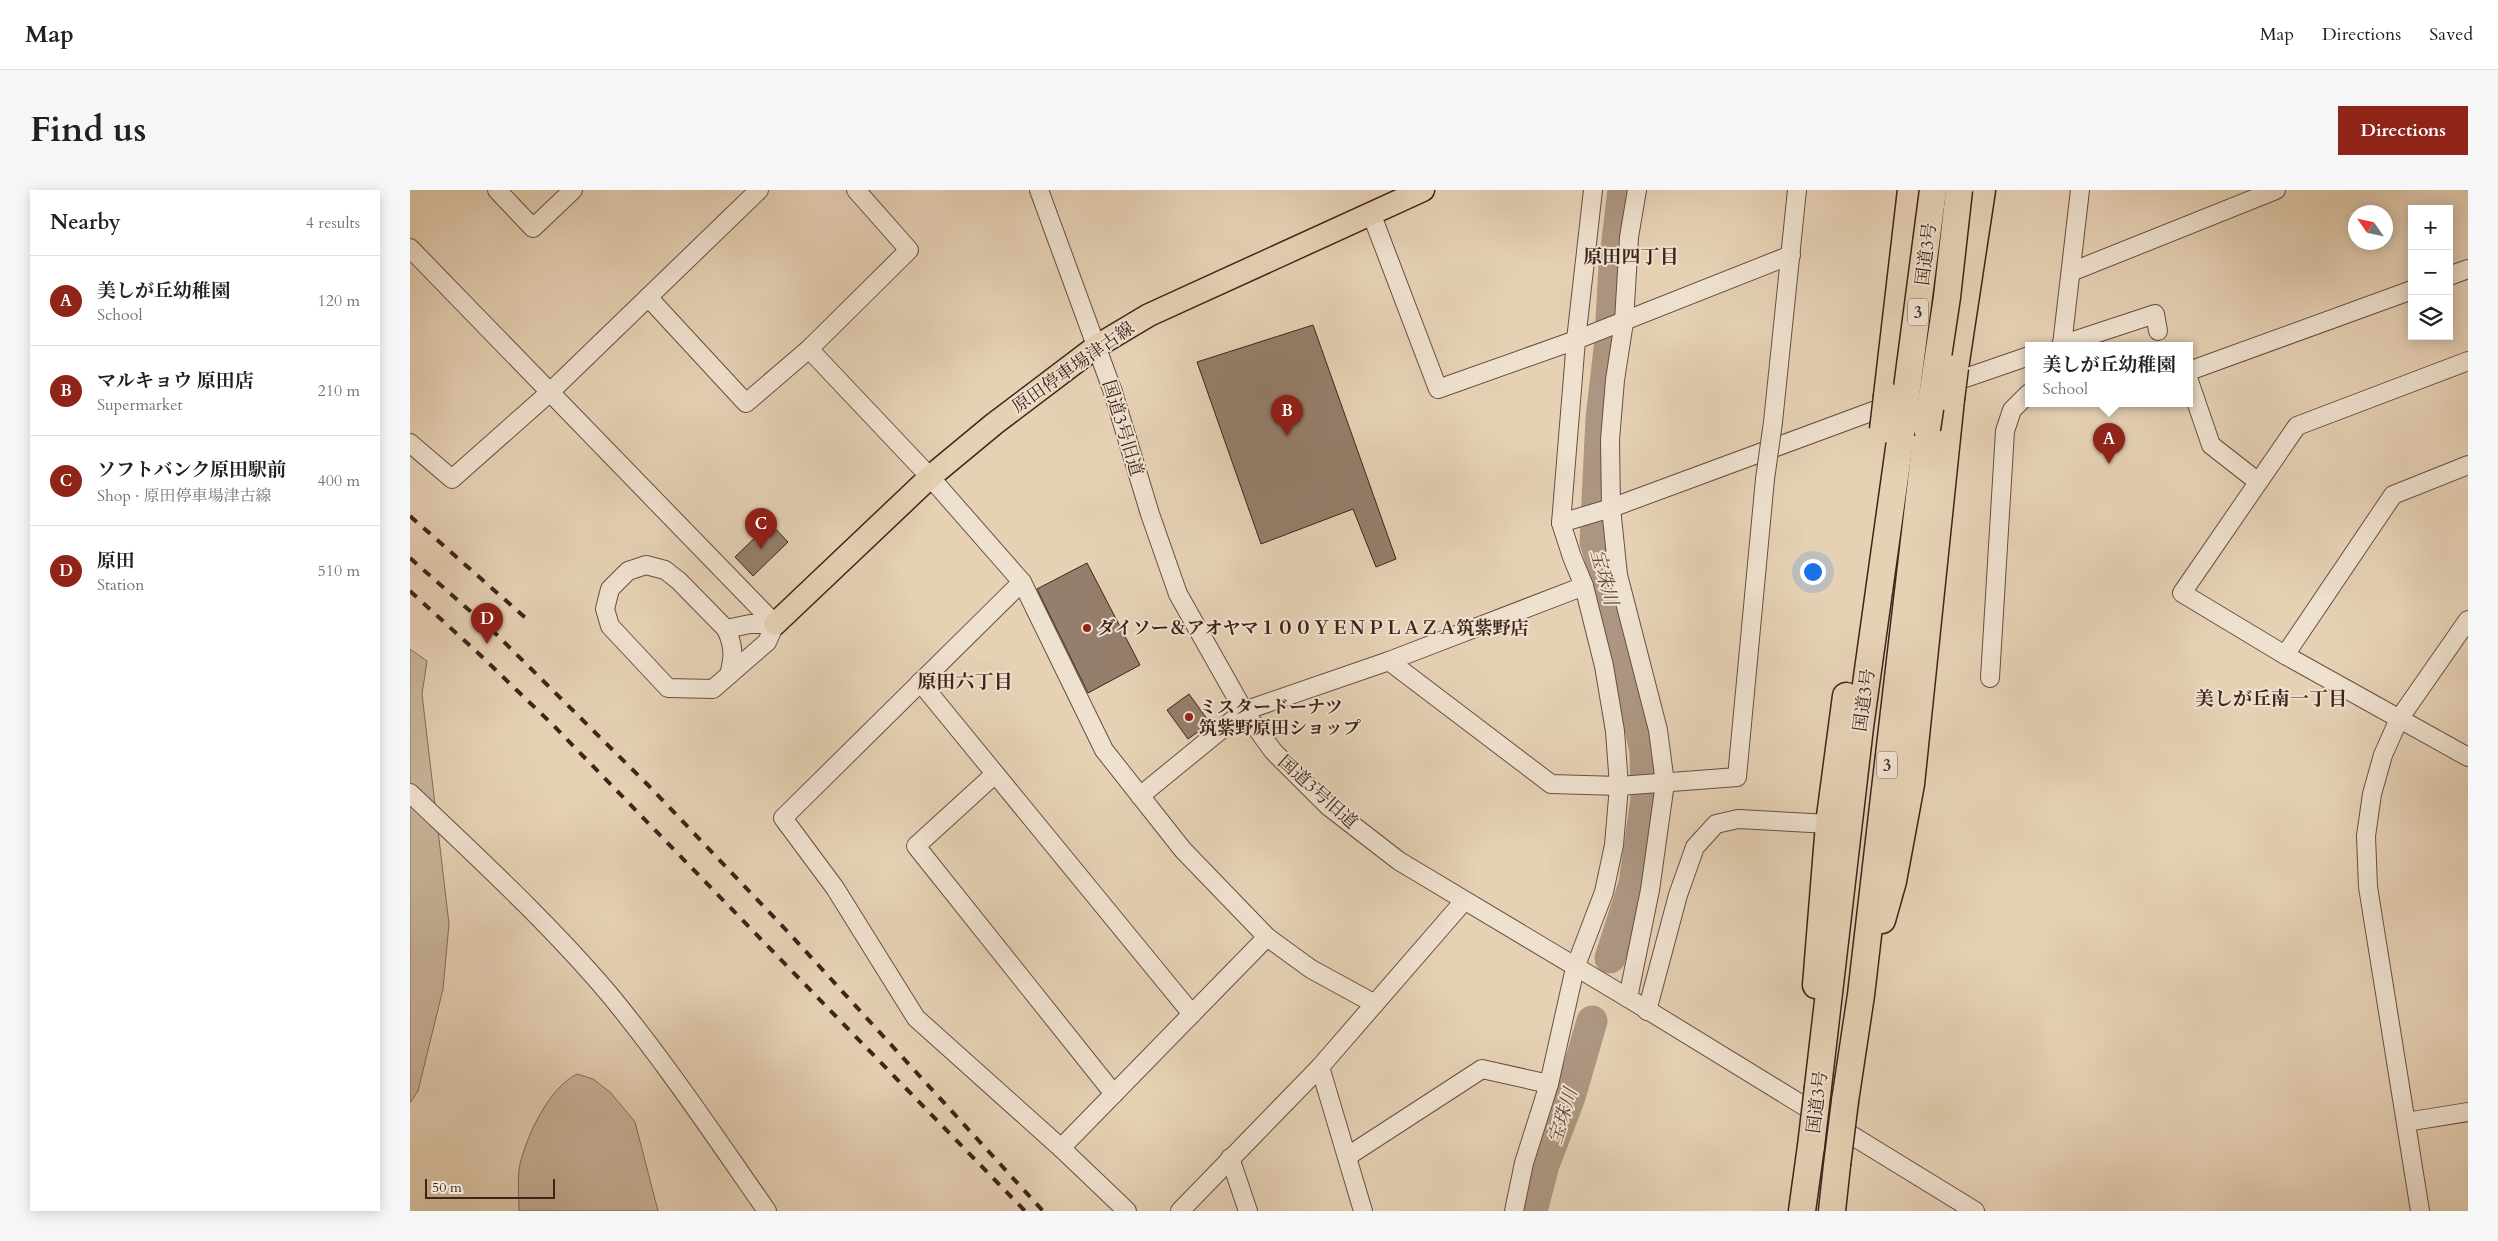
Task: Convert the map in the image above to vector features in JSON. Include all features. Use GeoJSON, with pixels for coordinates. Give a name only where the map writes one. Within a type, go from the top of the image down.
{"type":"FeatureCollection","features":[{"type":"Feature","properties":{"kind":"highway"},"geometry":{"type":"LineString","coordinates":[[1823,1052],[1815,1019],[1818,944],[1829,824],[1892,432],[1887,396],[1911,190]]}},
{"type":"Feature","properties":{"kind":"highway","name":"国道3号"},"geometry":{"type":"LineString","coordinates":[[1802,1211],[1823,1052],[1892,432],[1933,190]]}},
{"type":"Feature","properties":{"kind":"highway","name":"国道3号"},"geometry":{"type":"LineString","coordinates":[[1832,1211],[1845,1101],[1861,995],[1927,429],[1947,297],[1959,190]]}},
{"type":"Feature","properties":{"kind":"highway"},"geometry":{"type":"LineString","coordinates":[[1861,995],[1893,881],[1911,784],[1950,399],[1982,190]]}},
{"type":"Feature","properties":{"kind":"main road","name":"原田停車場津古線"},"geometry":{"type":"LineString","coordinates":[[775,624],[930,477],[994,424],[1097,346],[1148,315],[1424,190]]}},
{"type":"Feature","properties":{"kind":"street"},"geometry":{"type":"LineString","coordinates":[[497,190],[533,228],[573,190]]}},
{"type":"Feature","properties":{"kind":"street"},"geometry":{"type":"LineString","coordinates":[[410,443],[452,479],[549,392],[760,190]]}},
{"type":"Feature","properties":{"kind":"street"},"geometry":{"type":"LineString","coordinates":[[648,297],[746,403],[809,349],[908,250],[856,190]]}},
{"type":"Feature","properties":{"kind":"street","name":"国道3号旧道"},"geometry":{"type":"LineString","coordinates":[[1039,190],[1113,392],[1150,514],[1178,594],[1244,711],[1273,751],[1328,806],[1399,861],[1628,998],[1975,1211]]}},
{"type":"Feature","properties":{"kind":"street"},"geometry":{"type":"LineString","coordinates":[[1514,1211],[1524,1163],[1549,1084],[1575,968],[1604,892],[1614,845],[1620,786],[1615,731],[1604,666],[1584,586],[1572,558],[1561,523],[1576,340],[1594,190]]}},
{"type":"Feature","properties":{"kind":"street"},"geometry":{"type":"LineString","coordinates":[[1628,998],[1650,890],[1665,783],[1658,730],[1618,574],[1611,508],[1610,440],[1624,322],[1628,237],[1637,190]]}},
{"type":"Feature","properties":{"kind":"street"},"geometry":{"type":"LineString","coordinates":[[1389,661],[1551,784],[1620,786],[1737,777],[1765,479],[1798,190]]}},
{"type":"Feature","properties":{"kind":"street"},"geometry":{"type":"LineString","coordinates":[[2062,342],[2080,190]]}},
{"type":"Feature","properties":{"kind":"street"},"geometry":{"type":"LineString","coordinates":[[2071,272],[2276,190]]}},
{"type":"Feature","properties":{"kind":"street"},"geometry":{"type":"LineString","coordinates":[[1371,213],[1438,389],[1624,322],[1791,256]]}},
{"type":"Feature","properties":{"kind":"street"},"geometry":{"type":"LineString","coordinates":[[410,248],[775,624]]}},
{"type":"Feature","properties":{"kind":"street"},"geometry":{"type":"LineString","coordinates":[[2453,275],[2468,269]]}},
{"type":"Feature","properties":{"kind":"street"},"geometry":{"type":"LineString","coordinates":[[2193,370],[2408,291]]}},
{"type":"Feature","properties":{"kind":"street"},"geometry":{"type":"LineString","coordinates":[[2074,342],[2156,322]]}},
{"type":"Feature","properties":{"kind":"street"},"geometry":{"type":"LineString","coordinates":[[809,349],[930,477],[1022,582],[1104,750],[1183,850],[1268,937],[1310,969],[1375,1004]]}},
{"type":"Feature","properties":{"kind":"street"},"geometry":{"type":"LineString","coordinates":[[1561,523],[1611,508],[2025,357]]}},
{"type":"Feature","properties":{"kind":"street"},"geometry":{"type":"LineString","coordinates":[[2468,361],[2297,426],[2257,481],[2182,593],[2285,655],[2468,757]]}},
{"type":"Feature","properties":{"kind":"street"},"geometry":{"type":"LineString","coordinates":[[2193,393],[2211,445],[2257,481]]}},
{"type":"Feature","properties":{"kind":"street"},"geometry":{"type":"LineString","coordinates":[[1990,678],[2005,431],[2012,410],[2025,398]]}},
{"type":"Feature","properties":{"kind":"street"},"geometry":{"type":"LineString","coordinates":[[2285,655],[2393,494],[2468,465]]}},
{"type":"Feature","properties":{"kind":"street"},"geometry":{"type":"LineString","coordinates":[[729,675],[734,655],[732,642],[726,629],[679,581],[665,570],[646,565],[628,571],[610,589],[605,609],[610,626],[668,688],[713,689],[767,642],[775,624]]}},
{"type":"Feature","properties":{"kind":"street"},"geometry":{"type":"LineString","coordinates":[[1022,582],[783,818],[836,888],[916,1018],[1061,1148],[1127,1211]]}},
{"type":"Feature","properties":{"kind":"street"},"geometry":{"type":"LineString","coordinates":[[1140,796],[1244,711],[1389,661],[1584,586]]}},
{"type":"Feature","properties":{"kind":"street"},"geometry":{"type":"LineString","coordinates":[[2420,1211],[2366,866],[2366,836],[2372,794],[2383,755],[2399,719],[2468,620]]}},
{"type":"Feature","properties":{"kind":"street"},"geometry":{"type":"LineString","coordinates":[[726,629],[750,624],[775,624]]}},
{"type":"Feature","properties":{"kind":"street"},"geometry":{"type":"LineString","coordinates":[[920,682],[1192,1014]]}},
{"type":"Feature","properties":{"kind":"street"},"geometry":{"type":"LineString","coordinates":[[995,774],[916,846],[1114,1094]]}},
{"type":"Feature","properties":{"kind":"street"},"geometry":{"type":"LineString","coordinates":[[410,793],[523,900],[608,994],[674,1077],[767,1211]]}},
{"type":"Feature","properties":{"kind":"street"},"geometry":{"type":"LineString","coordinates":[[1647,1011],[1678,895],[1695,847],[1716,824],[1738,819],[1829,824]]}},
{"type":"Feature","properties":{"kind":"street"},"geometry":{"type":"LineString","coordinates":[[1180,1211],[1320,1067],[1464,900]]}},
{"type":"Feature","properties":{"kind":"street"},"geometry":{"type":"LineString","coordinates":[[1061,1148],[1268,937]]}},
{"type":"Feature","properties":{"kind":"street"},"geometry":{"type":"LineString","coordinates":[[1320,1067],[1363,1211]]}},
{"type":"Feature","properties":{"kind":"street"},"geometry":{"type":"LineString","coordinates":[[1348,1156],[1482,1070],[1549,1084]]}},
{"type":"Feature","properties":{"kind":"street"},"geometry":{"type":"LineString","coordinates":[[2406,1122],[2468,1112]]}},
{"type":"Feature","properties":{"kind":"street"},"geometry":{"type":"LineString","coordinates":[[1230,1158],[1248,1211]]}},
{"type":"Feature","properties":{"kind":"shaded area"},"geometry":{"type":"Polygon","coordinates":[[[410,649],[427,661],[422,694],[449,924],[443,989],[418,1091],[410,1103],[410,649]]]}},
{"type":"Feature","properties":{"kind":"shaded area"},"geometry":{"type":"Polygon","coordinates":[[[577,1074],[593,1079],[610,1092],[635,1122],[658,1211],[519,1211],[519,1169],[528,1140],[541,1113],[557,1090],[577,1074]]]}},
{"type":"Feature","properties":{"kind":"building"},"geometry":{"type":"Polygon","coordinates":[[[1313,325],[1396,559],[1376,567],[1353,509],[1261,544],[1197,362],[1313,325]]]}},
{"type":"Feature","properties":{"kind":"building"},"geometry":{"type":"Polygon","coordinates":[[[770,523],[788,542],[753,576],[735,557],[770,523]]]}},
{"type":"Feature","properties":{"kind":"building","name":"ダイソー＆アオヤマ１００ＹＥＮＰＬＡＺＡ筑紫野店"},"geometry":{"type":"Polygon","coordinates":[[[1087,563],[1140,665],[1088,693],[1037,589],[1087,563]]]}},
{"type":"Feature","properties":{"kind":"building","name":"ミスタードーナツ 筑紫野原田ショップ"},"geometry":{"type":"Polygon","coordinates":[[[1189,694],[1210,723],[1188,739],[1167,710],[1189,694]]]}},
{"type":"Feature","properties":{"kind":"waterway","name":"宝珠川"},"geometry":{"type":"LineString","coordinates":[[1610,958],[1634,884],[1646,799],[1645,752],[1611,593],[1595,542],[1601,418],[1610,340],[1614,265],[1623,190]]}},
{"type":"Feature","properties":{"kind":"waterway","name":"宝珠川"},"geometry":{"type":"LineString","coordinates":[[1532,1211],[1544,1165],[1570,1097],[1592,1021]]}},
{"type":"Feature","properties":{"kind":"railway"},"geometry":{"type":"LineString","coordinates":[[410,516],[529,621]]}},
{"type":"Feature","properties":{"kind":"railway"},"geometry":{"type":"LineString","coordinates":[[410,558],[495,633],[648,785],[788,932],[1043,1211]]}},
{"type":"Feature","properties":{"kind":"railway"},"geometry":{"type":"LineString","coordinates":[[410,591],[552,724],[1025,1211]]}},
{"type":"Feature","properties":{"kind":"place","name":"マルキョウ 原田店"},"geometry":{"type":"Point","coordinates":[1287,436]}},
{"type":"Feature","properties":{"kind":"place","name":"美しが丘幼稚園"},"geometry":{"type":"Point","coordinates":[2109,464]}},
{"type":"Feature","properties":{"kind":"place","name":"ソフトバンク原田駅前"},"geometry":{"type":"Point","coordinates":[761,549]}},
{"type":"Feature","properties":{"kind":"place","name":"ダイソー＆アオヤマ１００ＹＥＮＰＬＡＺＡ筑紫野店"},"geometry":{"type":"Point","coordinates":[1087,628]}},
{"type":"Feature","properties":{"kind":"place","name":"原田"},"geometry":{"type":"Point","coordinates":[487,644]}},
{"type":"Feature","properties":{"kind":"place","name":"ミスタードーナツ 筑紫野原田ショップ"},"geometry":{"type":"Point","coordinates":[1189,717]}},
{"type":"Feature","properties":{"kind":"district","name":"原田四丁目"},"geometry":{"type":"Point","coordinates":[1631,256]}},
{"type":"Feature","properties":{"kind":"district","name":"原田六丁目"},"geometry":{"type":"Point","coordinates":[965,681]}},
{"type":"Feature","properties":{"kind":"district","name":"美しが丘南一丁目"},"geometry":{"type":"Point","coordinates":[2271,698]}}]}
